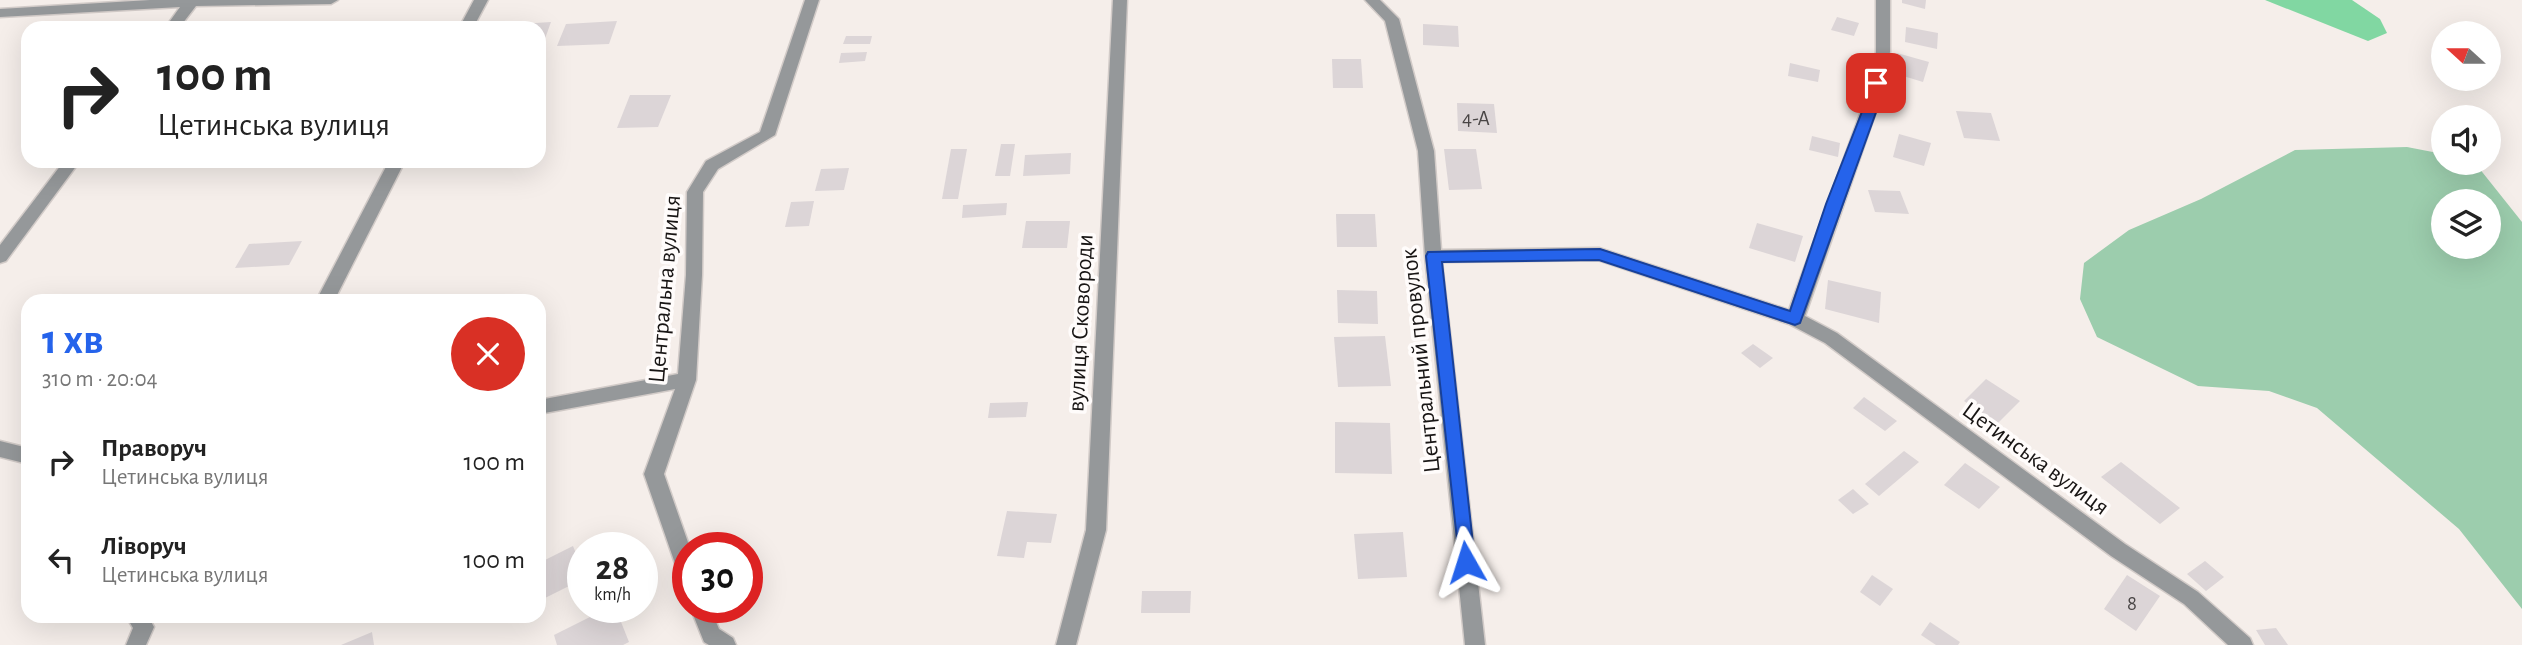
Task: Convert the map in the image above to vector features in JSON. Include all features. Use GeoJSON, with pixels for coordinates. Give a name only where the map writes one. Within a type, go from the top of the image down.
{"type":"FeatureCollection","features":[{"type":"Feature","properties":{"kind":"street"},"geometry":{"type":"LineString","coordinates":[[0,13],[192,1],[331,0]]}},
{"type":"Feature","properties":{"kind":"street"},"geometry":{"type":"LineString","coordinates":[[470,21],[481,0]]}},
{"type":"Feature","properties":{"kind":"street","name":"Центральна вулиця"},"geometry":{"type":"LineString","coordinates":[[674,532],[654,474],[687,380],[695,192],[712,165],[767,135],[812,0]]}},
{"type":"Feature","properties":{"kind":"street","name":"вулиця Сковороди"},"geometry":{"type":"LineString","coordinates":[[1066,645],[1096,530],[1120,0]]}},
{"type":"Feature","properties":{"kind":"street","name":"Центральний провулок"},"geometry":{"type":"LineString","coordinates":[[1372,0],[1392,19],[1426,151],[1433,256],[1475,645]]}},
{"type":"Feature","properties":{"kind":"street"},"geometry":{"type":"LineString","coordinates":[[1795,319],[1872,104],[1886,20],[1883,0]]}},
{"type":"Feature","properties":{"kind":"street"},"geometry":{"type":"LineString","coordinates":[[177,21],[192,1]]}},
{"type":"Feature","properties":{"kind":"street"},"geometry":{"type":"LineString","coordinates":[[0,257],[67,168]]}},
{"type":"Feature","properties":{"kind":"street"},"geometry":{"type":"LineString","coordinates":[[329,294],[393,168]]}},
{"type":"Feature","properties":{"kind":"street","name":"Цетинська вулиця"},"geometry":{"type":"LineString","coordinates":[[1433,256],[1600,254],[1795,319],[1831,338],[2118,550],[2191,598],[2242,645]]}},
{"type":"Feature","properties":{"kind":"street"},"geometry":{"type":"LineString","coordinates":[[546,406],[687,380]]}},
{"type":"Feature","properties":{"kind":"street"},"geometry":{"type":"LineString","coordinates":[[0,449],[21,454]]}},
{"type":"Feature","properties":{"kind":"street"},"geometry":{"type":"LineString","coordinates":[[136,645],[144,627],[141,623]]}},
{"type":"Feature","properties":{"kind":"street"},"geometry":{"type":"LineString","coordinates":[[706,623],[713,642]]}},
{"type":"Feature","properties":{"kind":"green space"},"geometry":{"type":"Polygon","coordinates":[[[2265,0],[2352,0],[2380,19],[2387,33],[2368,41],[2265,0]]]}},
{"type":"Feature","properties":{"kind":"green space"},"geometry":{"type":"Polygon","coordinates":[[[2407,147],[2431,152],[2431,175],[2485,175],[2496,189],[2431,189],[2431,259],[2501,259],[2501,196],[2522,222],[2522,609],[2459,529],[2317,408],[2269,391],[2198,386],[2097,337],[2080,299],[2084,263],[2129,230],[2201,199],[2295,150],[2407,147]]]}},
{"type":"Feature","properties":{"kind":"building"},"geometry":{"type":"Polygon","coordinates":[[[1902,0],[1926,0],[1925,9],[1902,3],[1902,0]]]}},
{"type":"Feature","properties":{"kind":"building"},"geometry":{"type":"Polygon","coordinates":[[[1837,17],[1859,23],[1854,36],[1831,30],[1837,17]]]}},
{"type":"Feature","properties":{"kind":"building"},"geometry":{"type":"Polygon","coordinates":[[[617,21],[609,44],[557,46],[566,24],[617,21]]]}},
{"type":"Feature","properties":{"kind":"building"},"geometry":{"type":"Polygon","coordinates":[[[546,22],[551,22],[546,36],[546,22]]]}},
{"type":"Feature","properties":{"kind":"building"},"geometry":{"type":"Polygon","coordinates":[[[1423,24],[1458,26],[1459,47],[1423,45],[1423,24]]]}},
{"type":"Feature","properties":{"kind":"building"},"geometry":{"type":"Polygon","coordinates":[[[1906,27],[1938,33],[1937,49],[1905,42],[1906,27]]]}},
{"type":"Feature","properties":{"kind":"building"},"geometry":{"type":"Polygon","coordinates":[[[846,36],[872,36],[870,44],[843,44],[846,36]]]}},
{"type":"Feature","properties":{"kind":"building"},"geometry":{"type":"Polygon","coordinates":[[[867,52],[865,61],[839,63],[841,53],[867,52]]]}},
{"type":"Feature","properties":{"kind":"building"},"geometry":{"type":"Polygon","coordinates":[[[1897,53],[1929,62],[1923,82],[1890,72],[1897,53]]]}},
{"type":"Feature","properties":{"kind":"building"},"geometry":{"type":"Polygon","coordinates":[[[1332,59],[1361,59],[1363,88],[1333,88],[1332,59]]]}},
{"type":"Feature","properties":{"kind":"building"},"geometry":{"type":"Polygon","coordinates":[[[1790,63],[1820,70],[1818,82],[1788,76],[1790,63]]]}},
{"type":"Feature","properties":{"kind":"building"},"geometry":{"type":"Polygon","coordinates":[[[630,95],[671,95],[658,127],[617,128],[630,95]]]}},
{"type":"Feature","properties":{"kind":"building"},"geometry":{"type":"Polygon","coordinates":[[[1457,103],[1494,104],[1497,133],[1458,131],[1457,103]]]}},
{"type":"Feature","properties":{"kind":"building"},"geometry":{"type":"Polygon","coordinates":[[[1956,111],[1991,113],[2000,141],[1964,138],[1956,111]]]}},
{"type":"Feature","properties":{"kind":"building"},"geometry":{"type":"Polygon","coordinates":[[[1899,134],[1931,143],[1924,166],[1893,157],[1899,134]]]}},
{"type":"Feature","properties":{"kind":"building"},"geometry":{"type":"Polygon","coordinates":[[[1812,136],[1840,143],[1838,157],[1809,150],[1812,136]]]}},
{"type":"Feature","properties":{"kind":"building"},"geometry":{"type":"Polygon","coordinates":[[[1001,144],[1015,144],[1010,176],[995,176],[1001,144]]]}},
{"type":"Feature","properties":{"kind":"building"},"geometry":{"type":"Polygon","coordinates":[[[951,149],[967,149],[958,199],[942,199],[951,149]]]}},
{"type":"Feature","properties":{"kind":"building"},"geometry":{"type":"Polygon","coordinates":[[[1444,149],[1476,149],[1482,189],[1449,190],[1444,149]]]}},
{"type":"Feature","properties":{"kind":"building"},"geometry":{"type":"Polygon","coordinates":[[[1071,153],[1070,174],[1023,176],[1025,155],[1071,153]]]}},
{"type":"Feature","properties":{"kind":"building"},"geometry":{"type":"Polygon","coordinates":[[[849,168],[844,190],[815,191],[821,169],[849,168]]]}},
{"type":"Feature","properties":{"kind":"building"},"geometry":{"type":"Polygon","coordinates":[[[1868,190],[1900,191],[1909,214],[1875,212],[1868,190]]]}},
{"type":"Feature","properties":{"kind":"building"},"geometry":{"type":"Polygon","coordinates":[[[814,201],[809,226],[785,227],[791,202],[814,201]]]}},
{"type":"Feature","properties":{"kind":"building"},"geometry":{"type":"Polygon","coordinates":[[[1007,203],[1006,215],[962,218],[963,205],[1007,203]]]}},
{"type":"Feature","properties":{"kind":"building"},"geometry":{"type":"Polygon","coordinates":[[[1336,214],[1375,214],[1377,247],[1337,247],[1336,214]]]}},
{"type":"Feature","properties":{"kind":"building"},"geometry":{"type":"Polygon","coordinates":[[[1026,221],[1070,221],[1067,248],[1022,248],[1026,221]]]}},
{"type":"Feature","properties":{"kind":"building"},"geometry":{"type":"Polygon","coordinates":[[[1757,223],[1803,236],[1795,262],[1749,248],[1757,223]]]}},
{"type":"Feature","properties":{"kind":"building"},"geometry":{"type":"Polygon","coordinates":[[[302,241],[289,265],[235,268],[249,244],[302,241]]]}},
{"type":"Feature","properties":{"kind":"building"},"geometry":{"type":"Polygon","coordinates":[[[1828,280],[1881,292],[1879,323],[1825,309],[1828,280]]]}},
{"type":"Feature","properties":{"kind":"building"},"geometry":{"type":"Polygon","coordinates":[[[1337,290],[1377,291],[1378,324],[1338,323],[1337,290]]]}},
{"type":"Feature","properties":{"kind":"building"},"geometry":{"type":"Polygon","coordinates":[[[1385,336],[1391,386],[1338,387],[1334,337],[1385,336]]]}},
{"type":"Feature","properties":{"kind":"building"},"geometry":{"type":"Polygon","coordinates":[[[1753,344],[1773,358],[1760,368],[1741,353],[1753,344]]]}},
{"type":"Feature","properties":{"kind":"building"},"geometry":{"type":"Polygon","coordinates":[[[1986,379],[2020,401],[1997,424],[1964,401],[1986,379]]]}},
{"type":"Feature","properties":{"kind":"building"},"geometry":{"type":"Polygon","coordinates":[[[1864,397],[1897,421],[1885,431],[1853,408],[1864,397]]]}},
{"type":"Feature","properties":{"kind":"building"},"geometry":{"type":"Polygon","coordinates":[[[1028,402],[1026,417],[988,418],[990,403],[1028,402]]]}},
{"type":"Feature","properties":{"kind":"building"},"geometry":{"type":"Polygon","coordinates":[[[1335,422],[1390,423],[1392,474],[1335,473],[1335,422]]]}},
{"type":"Feature","properties":{"kind":"building"},"geometry":{"type":"Polygon","coordinates":[[[1904,451],[1919,462],[1879,496],[1865,484],[1904,451]]]}},
{"type":"Feature","properties":{"kind":"building"},"geometry":{"type":"Polygon","coordinates":[[[2121,462],[2180,508],[2160,524],[2101,477],[2121,462]]]}},
{"type":"Feature","properties":{"kind":"building"},"geometry":{"type":"Polygon","coordinates":[[[1965,463],[2000,487],[1979,509],[1944,485],[1965,463]]]}},
{"type":"Feature","properties":{"kind":"building"},"geometry":{"type":"Polygon","coordinates":[[[1853,489],[1869,504],[1853,514],[1838,500],[1853,489]]]}},
{"type":"Feature","properties":{"kind":"building"},"geometry":{"type":"Polygon","coordinates":[[[1007,511],[1057,514],[1051,543],[1027,542],[1024,558],[997,556],[1007,511]]]}},
{"type":"Feature","properties":{"kind":"building"},"geometry":{"type":"Polygon","coordinates":[[[1403,532],[1407,577],[1358,579],[1354,534],[1403,532]]]}},
{"type":"Feature","properties":{"kind":"building"},"geometry":{"type":"Polygon","coordinates":[[[567,549],[567,587],[546,598],[546,560],[567,549]]]}},
{"type":"Feature","properties":{"kind":"building"},"geometry":{"type":"Polygon","coordinates":[[[2205,561],[2224,577],[2206,591],[2187,574],[2205,561]]]}},
{"type":"Feature","properties":{"kind":"building"},"geometry":{"type":"Polygon","coordinates":[[[1872,575],[1893,589],[1880,606],[1860,592],[1872,575]]]}},
{"type":"Feature","properties":{"kind":"building"},"geometry":{"type":"Polygon","coordinates":[[[2127,575],[2160,596],[2136,631],[2104,609],[2127,575]]]}},
{"type":"Feature","properties":{"kind":"building"},"geometry":{"type":"Polygon","coordinates":[[[1142,591],[1191,591],[1190,613],[1141,613],[1142,591]]]}},
{"type":"Feature","properties":{"kind":"building"},"geometry":{"type":"Polygon","coordinates":[[[1930,622],[1960,642],[1958,645],[1936,645],[1921,635],[1930,622]]]}},
{"type":"Feature","properties":{"kind":"building"},"geometry":{"type":"Polygon","coordinates":[[[578,623],[621,623],[629,642],[623,645],[557,645],[554,635],[578,623]]]}},
{"type":"Feature","properties":{"kind":"building"},"geometry":{"type":"Polygon","coordinates":[[[2276,628],[2288,645],[2265,645],[2256,630],[2276,628]]]}},
{"type":"Feature","properties":{"kind":"building"},"geometry":{"type":"Polygon","coordinates":[[[372,632],[374,645],[341,645],[372,632]]]}},
{"type":"Feature","properties":{"kind":"route"},"geometry":{"type":"LineString","coordinates":[[1466,562],[1433,256],[1600,254],[1795,319],[1872,104],[1876,83]]}}]}
